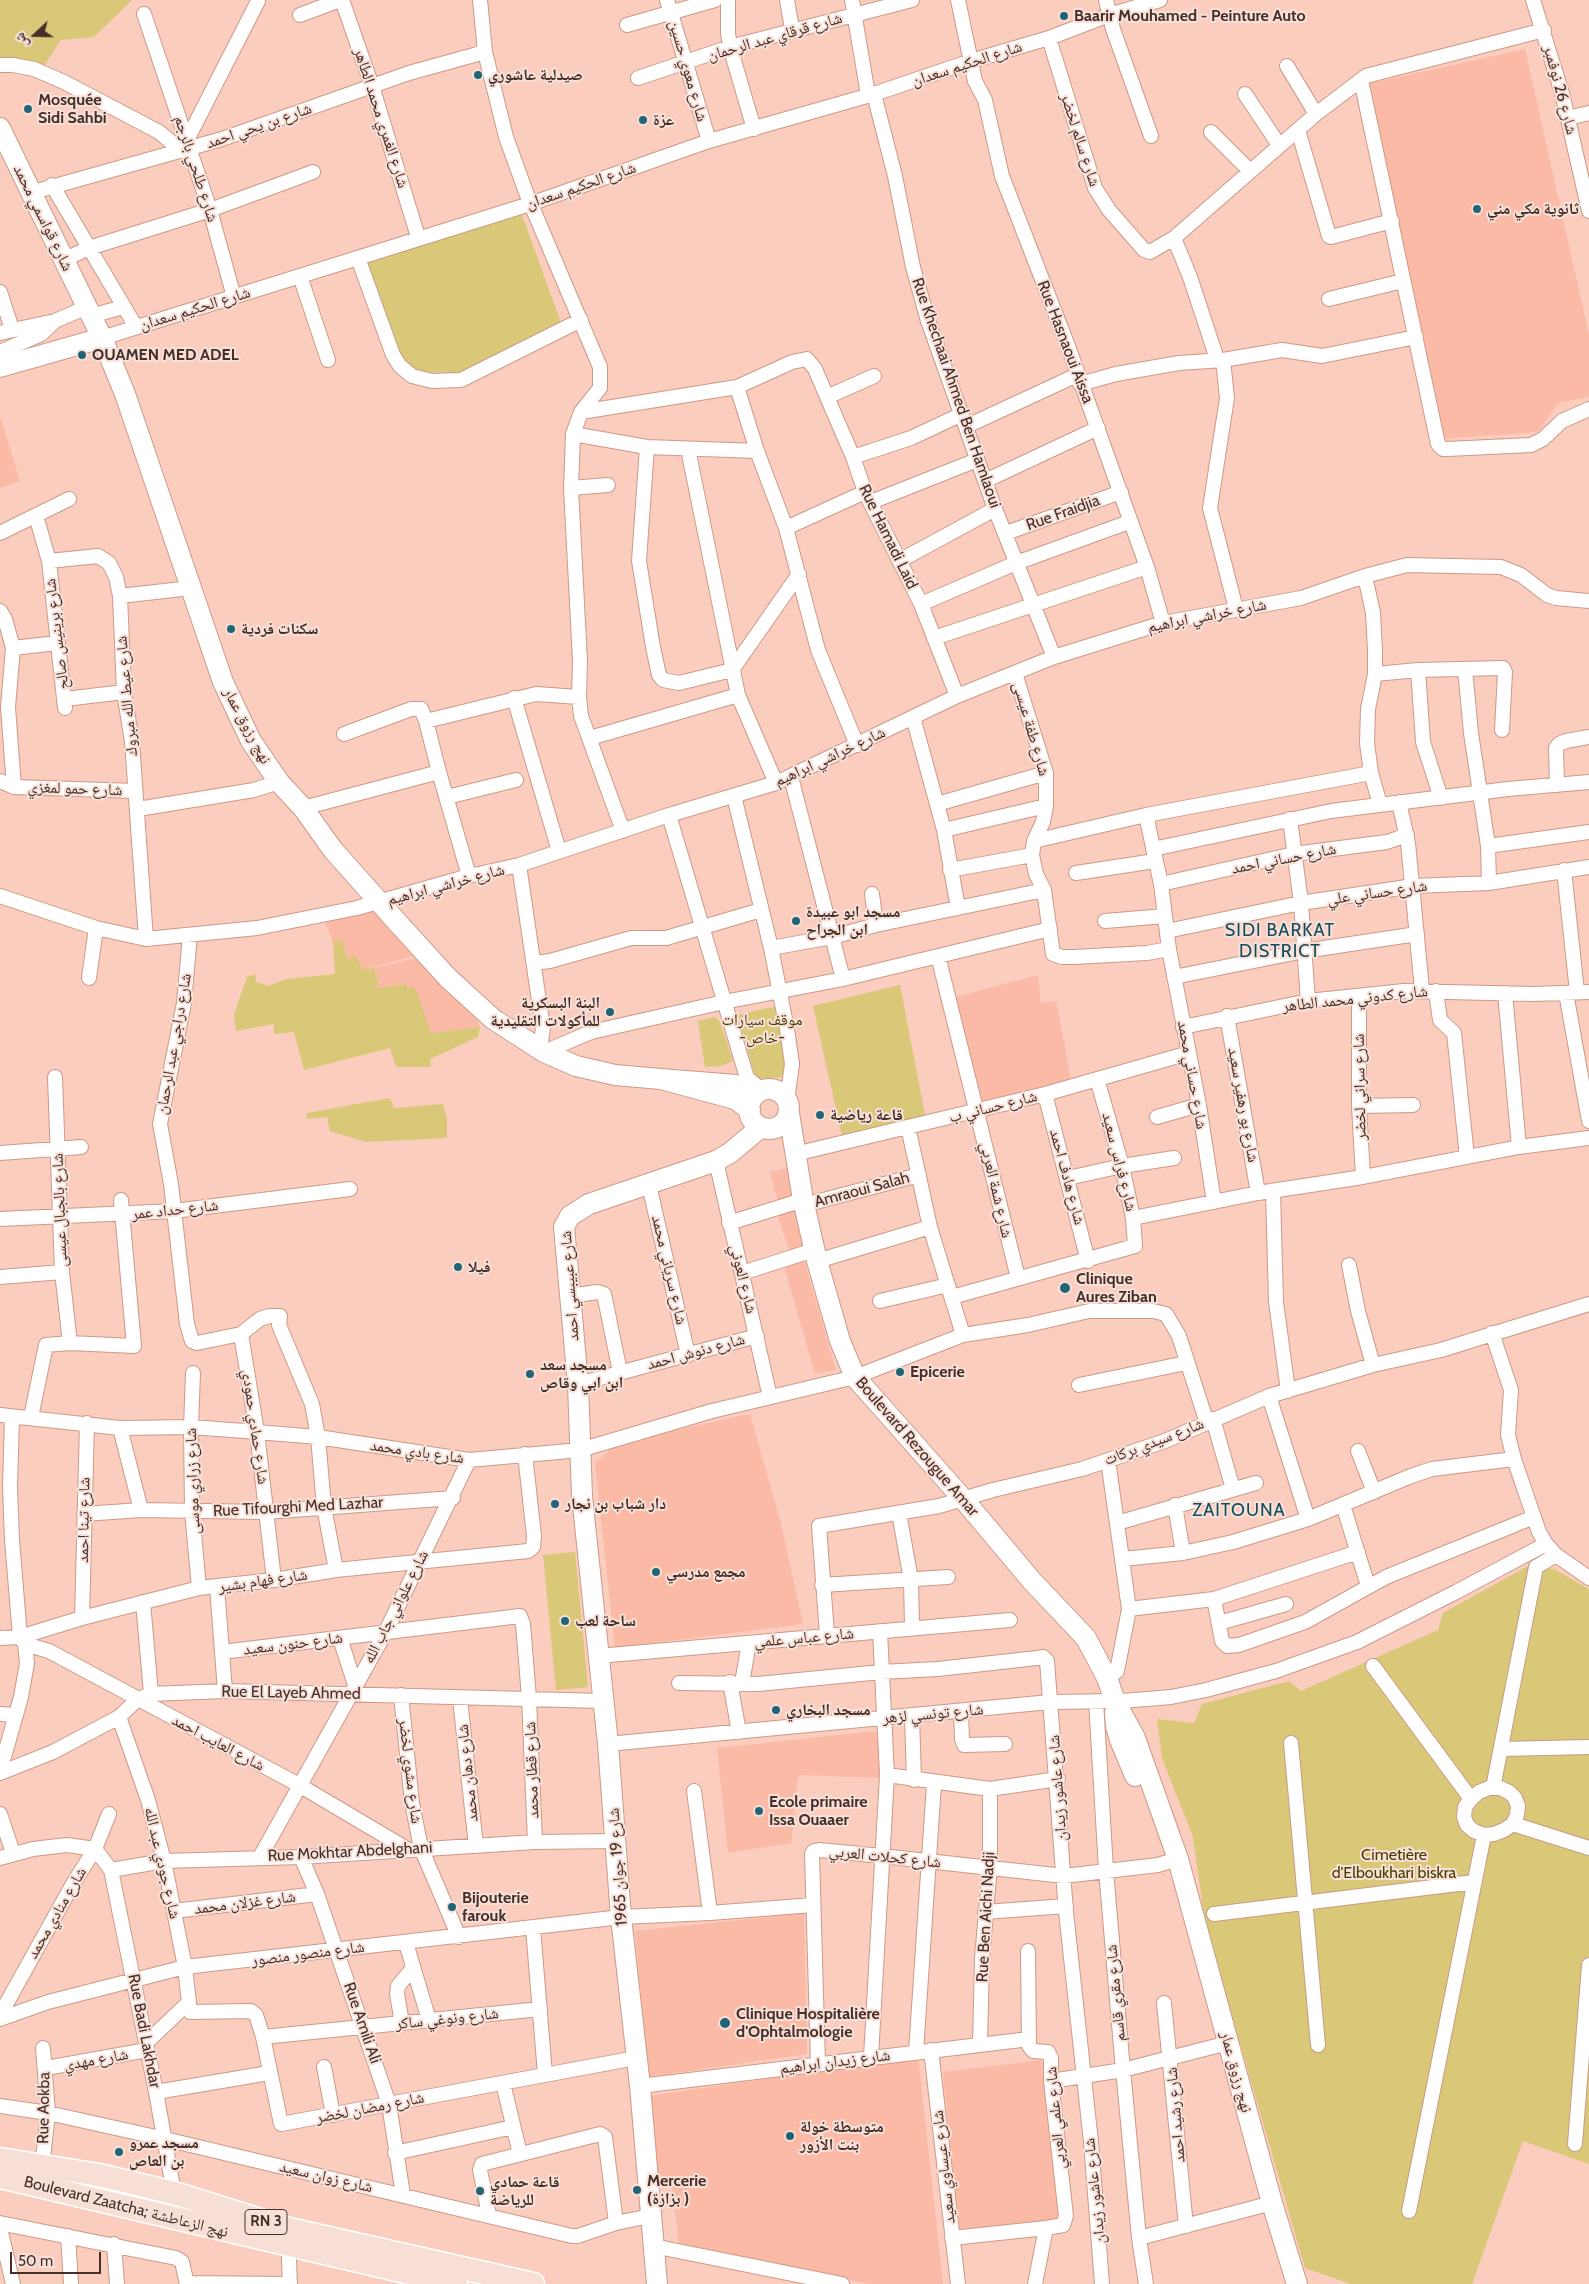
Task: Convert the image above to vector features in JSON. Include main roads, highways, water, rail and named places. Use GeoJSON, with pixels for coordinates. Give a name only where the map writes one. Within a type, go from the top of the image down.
{"type":"FeatureCollection","features":[{"type":"Feature","properties":{"kind":"main road","name":"شارع قواسمي محمد"},"geometry":{"type":"LineString","coordinates":[[0,128],[102,338]]}},
{"type":"Feature","properties":{"kind":"main road","name":"شارع الحكيم سعدان"},"geometry":{"type":"LineString","coordinates":[[5,358],[102,338]]}},
{"type":"Feature","properties":{"kind":"main road","name":"نهج رزوق عمار"},"geometry":{"type":"LineString","coordinates":[[102,338],[125,394],[223,682],[252,741],[280,782],[303,808],[333,850],[448,978],[493,1019],[542,1051],[576,1066],[614,1075],[736,1085],[755,1099]]}},
{"type":"Feature","properties":{"kind":"main road"},"geometry":{"type":"LineString","coordinates":[[766,1128],[782,1124],[788,1107],[779,1092],[774,1089],[755,1099],[753,1120],[766,1128],[786,1139],[795,1154]]}},
{"type":"Feature","properties":{"kind":"main road","name":"Boulevard Rezougue Amar"},"geometry":{"type":"LineString","coordinates":[[788,1107],[803,1202],[816,1256],[840,1342],[855,1377],[964,1500],[1032,1581],[1086,1638],[1107,1678],[1106,1701],[1120,1740],[1173,1861]]}},
{"type":"Feature","properties":{"kind":"main road","name":"شارع عبيبسي احمد"},"geometry":{"type":"LineString","coordinates":[[580,1450],[578,1384],[564,1237],[564,1227],[568,1218],[589,1204],[716,1161],[766,1128]]}},
{"type":"Feature","properties":{"kind":"main road","name":"شارع 19 جوان 1965"},"geometry":{"type":"LineString","coordinates":[[580,1450],[582,1496],[608,1744],[621,1917],[640,2086],[657,2284]]}},
{"type":"Feature","properties":{"kind":"main road","name":"Boulevard Rezougue Amar"},"geometry":{"type":"LineString","coordinates":[[1106,1701],[1136,1738],[1173,1861]]}},
{"type":"Feature","properties":{"kind":"main road","name":"نهج رزوق عمار"},"geometry":{"type":"LineString","coordinates":[[1173,1861],[1267,2205],[1285,2284]]}},
{"type":"Feature","properties":{"kind":"main road","name":"Boulevard Zaatcha; نهج الزعاطشة"},"geometry":{"type":"LineString","coordinates":[[0,2159],[40,2176],[288,2237],[456,2284]]}},
{"type":"Feature","properties":{"kind":"main road","name":"Boulevard Zaatcha; نهج الزعاطشة"},"geometry":{"type":"LineString","coordinates":[[0,2177],[99,2175],[174,2193],[288,2237],[533,2284]]}},
{"type":"Feature","properties":{"kind":"main road","name":"نهج رزوق عمار"},"geometry":{"type":"LineString","coordinates":[[1267,2205],[1297,2284]]}},
{"type":"Feature","properties":{"kind":"place","name":"Baarir Mouhamed - Peinture Auto"},"geometry":{"type":"Point","coordinates":[1064,16]}},
{"type":"Feature","properties":{"kind":"place","name":"صيدلية عاشوري"},"geometry":{"type":"Point","coordinates":[478,75]}},
{"type":"Feature","properties":{"kind":"place","name":"Mosquée Sidi Sahbi"},"geometry":{"type":"Point","coordinates":[28,109]}},
{"type":"Feature","properties":{"kind":"place","name":"عزة"},"geometry":{"type":"Point","coordinates":[643,120]}},
{"type":"Feature","properties":{"kind":"place","name":"ثانوية مكي مني"},"geometry":{"type":"Point","coordinates":[1477,209]}},
{"type":"Feature","properties":{"kind":"place","name":"OUAMEN MED ADEL"},"geometry":{"type":"Point","coordinates":[82,355]}},
{"type":"Feature","properties":{"kind":"place","name":"سكنات فردية"},"geometry":{"type":"Point","coordinates":[231,629]}},
{"type":"Feature","properties":{"kind":"place","name":"مسجد ابو عبيدة ابن الجراح"},"geometry":{"type":"Point","coordinates":[796,921]}},
{"type":"Feature","properties":{"kind":"place","name":"البنة البسكرية للمأكولات التقليدية"},"geometry":{"type":"Point","coordinates":[610,1012]}},
{"type":"Feature","properties":{"kind":"place","name":"قاعة رياضية"},"geometry":{"type":"Point","coordinates":[820,1115]}},
{"type":"Feature","properties":{"kind":"place","name":"فيلا"},"geometry":{"type":"Point","coordinates":[458,1267]}},
{"type":"Feature","properties":{"kind":"place","name":"Clinique Aures Ziban"},"geometry":{"type":"Point","coordinates":[1065,1288]}},
{"type":"Feature","properties":{"kind":"place","name":"Epicerie"},"geometry":{"type":"Point","coordinates":[900,1372]}},
{"type":"Feature","properties":{"kind":"place","name":"مسجد سعد ابن ابي وقاص"},"geometry":{"type":"Point","coordinates":[530,1374]}},
{"type":"Feature","properties":{"kind":"place","name":"دار شباب بن نجار"},"geometry":{"type":"Point","coordinates":[555,1504]}},
{"type":"Feature","properties":{"kind":"place","name":"مجمع مدرسي"},"geometry":{"type":"Point","coordinates":[656,1572]}},
{"type":"Feature","properties":{"kind":"place","name":"ساحة لعب"},"geometry":{"type":"Point","coordinates":[565,1621]}},
{"type":"Feature","properties":{"kind":"place","name":"مسجد البخاري"},"geometry":{"type":"Point","coordinates":[776,1710]}},
{"type":"Feature","properties":{"kind":"place","name":"Ecole primaire Issa Ouaaer"},"geometry":{"type":"Point","coordinates":[759,1811]}},
{"type":"Feature","properties":{"kind":"place","name":"Bijouterie farouk"},"geometry":{"type":"Point","coordinates":[452,1907]}},
{"type":"Feature","properties":{"kind":"place","name":"Clinique Hospitalière d'Ophtalmologie"},"geometry":{"type":"Point","coordinates":[725,2023]}},
{"type":"Feature","properties":{"kind":"place","name":"متوسطة خولة بنت الأزور"},"geometry":{"type":"Point","coordinates":[790,2136]}},
{"type":"Feature","properties":{"kind":"place","name":"مسجد عمرو بن العاص"},"geometry":{"type":"Point","coordinates":[119,2152]}},
{"type":"Feature","properties":{"kind":"place","name":"Mercerie (بزازة )"},"geometry":{"type":"Point","coordinates":[637,2190]}},
{"type":"Feature","properties":{"kind":"place","name":"قاعة حمادي للرياضة"},"geometry":{"type":"Point","coordinates":[480,2191]}},
{"type":"Feature","properties":{"kind":"district","name":"SIDI BARKAT DISTRICT"},"geometry":{"type":"Point","coordinates":[1280,941]}},
{"type":"Feature","properties":{"kind":"district","name":"ZAITOUNA"},"geometry":{"type":"Point","coordinates":[1239,1511]}},
{"type":"Feature","properties":{"kind":"park label","name":"موقف سيارات -خاص-"},"geometry":{"type":"Point","coordinates":[762,1029]}},
{"type":"Feature","properties":{"kind":"park label","name":"Cimetière d'Elboukhari biskra"},"geometry":{"type":"Point","coordinates":[1394,1864]}}]}
